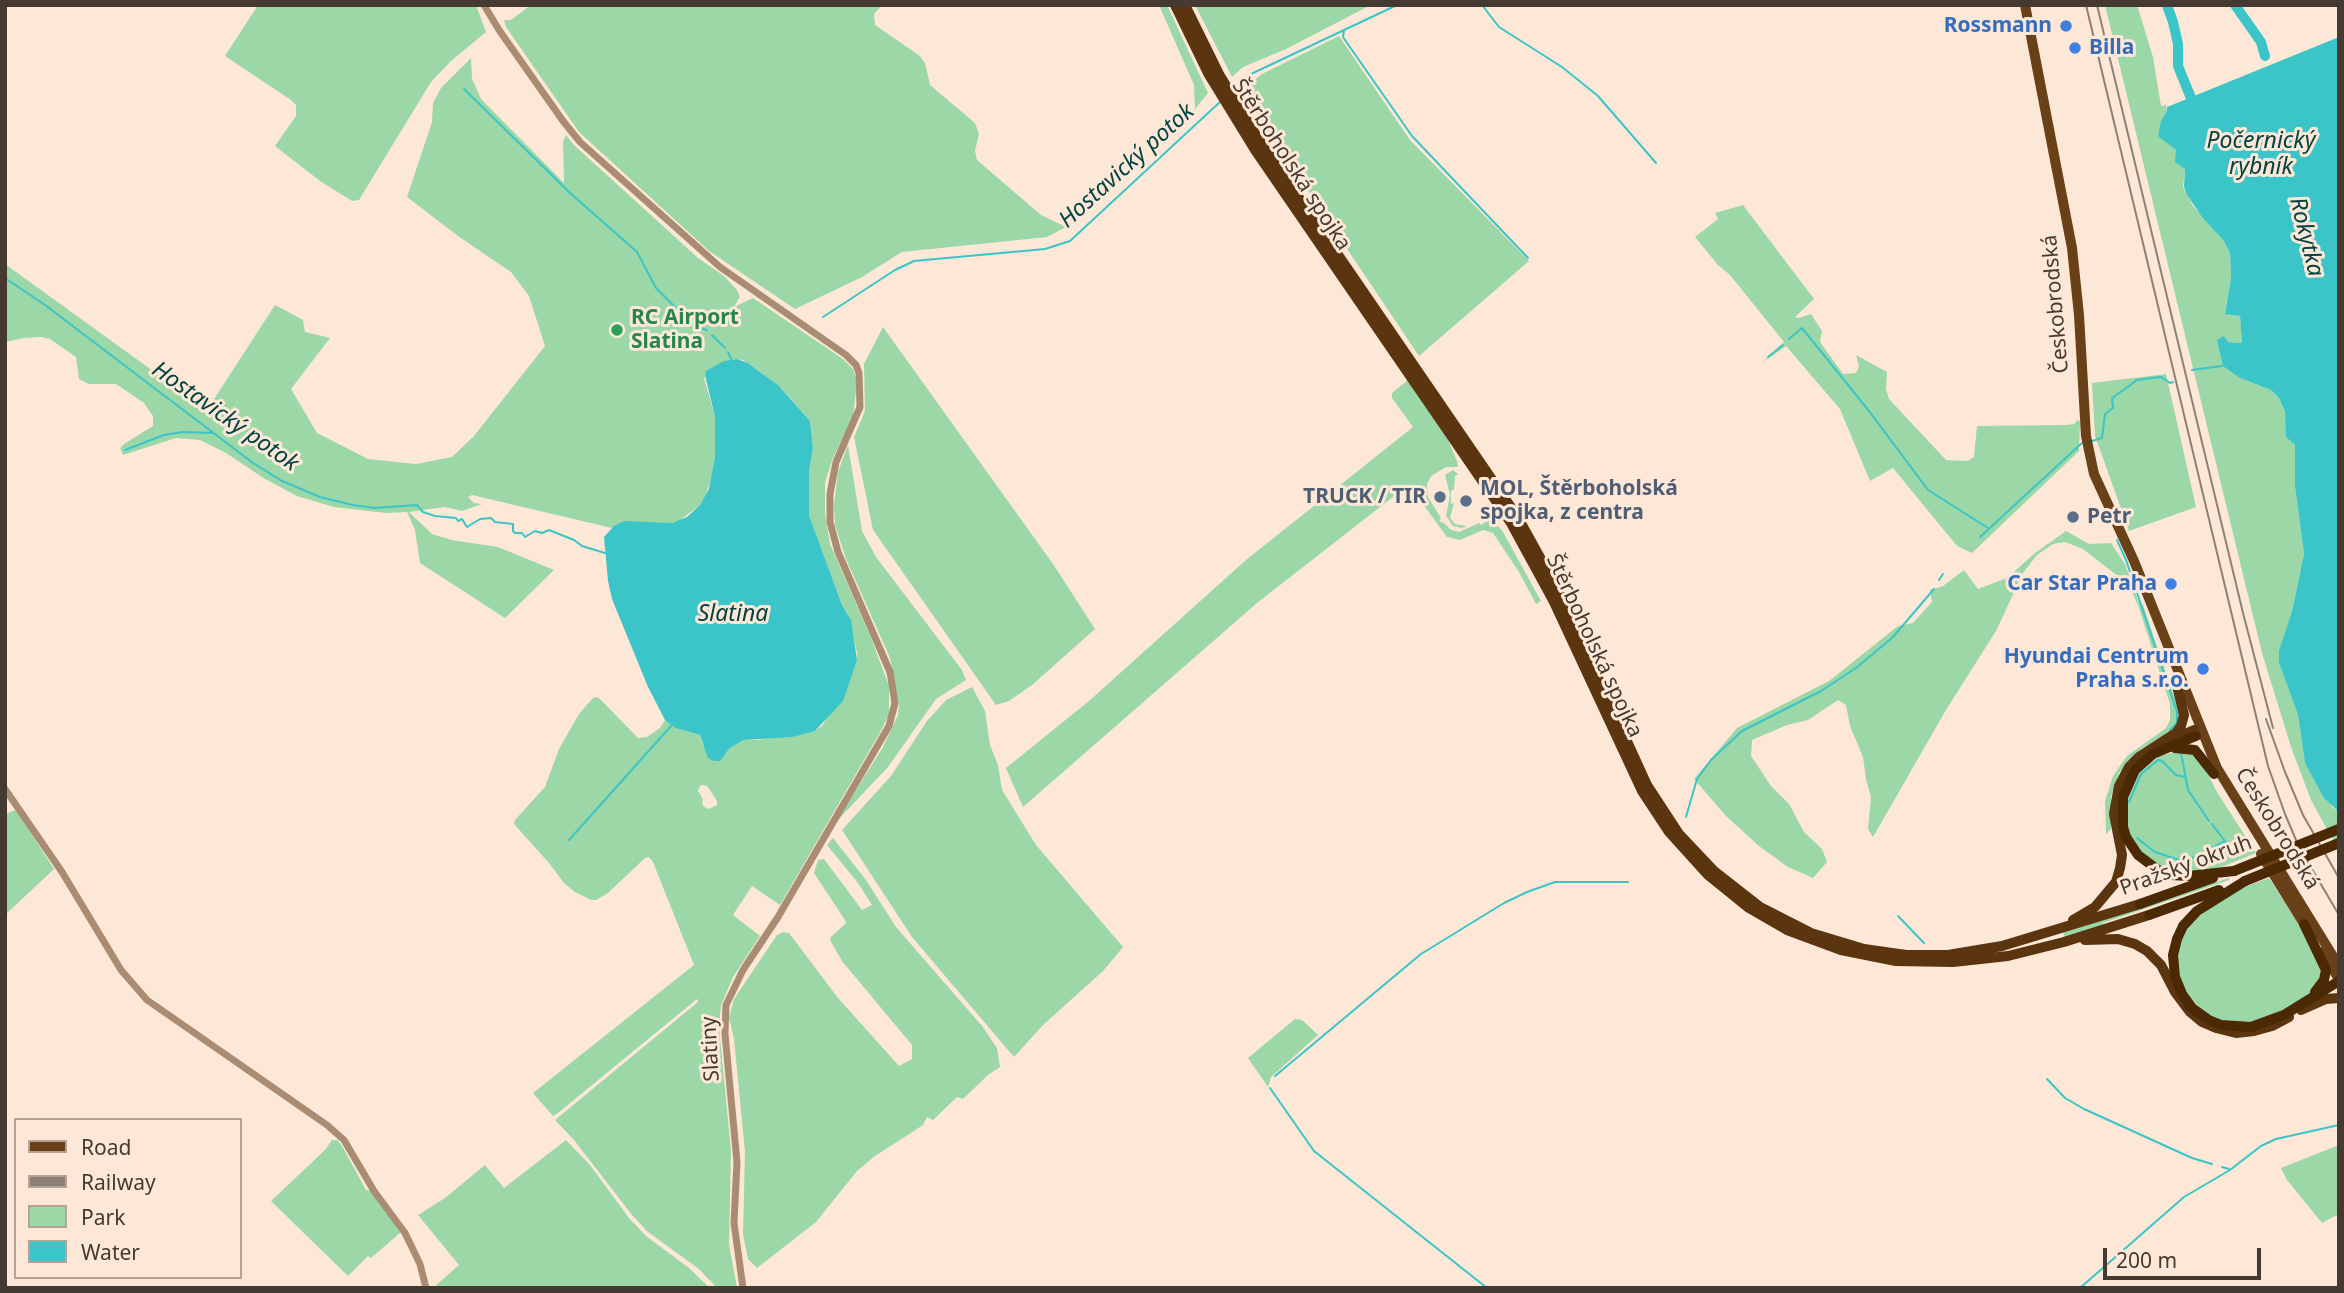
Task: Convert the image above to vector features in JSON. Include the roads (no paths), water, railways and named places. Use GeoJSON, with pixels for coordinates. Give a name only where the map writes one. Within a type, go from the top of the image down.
{"type":"FeatureCollection","features":[{"type":"Feature","properties":{"kind":"highway","name":"Štěrboholská spojka"},"geometry":{"type":"LineString","coordinates":[[1175,5],[1230,102],[1466,439],[1525,529],[1558,590],[1632,755],[1663,811],[1694,852],[1724,880],[1790,927],[1834,948],[1868,957],[1925,963],[1995,958],[2064,942]]}},
{"type":"Feature","properties":{"kind":"highway","name":"Štěrboholská spojka"},"geometry":{"type":"LineString","coordinates":[[1185,5],[1222,89]]}},
{"type":"Feature","properties":{"kind":"highway"},"geometry":{"type":"LineString","coordinates":[[2045,934],[2092,909],[2116,882],[2122,855],[2114,814],[2116,793],[2125,773],[2176,733],[2181,726],[2184,715],[2177,686]]}},
{"type":"Feature","properties":{"kind":"highway"},"geometry":{"type":"LineString","coordinates":[[2198,732],[2147,754],[2133,774],[2123,797],[2122,822],[2132,846],[2146,863],[2171,875],[2231,872]]}},
{"type":"Feature","properties":{"kind":"highway"},"geometry":{"type":"LineString","coordinates":[[2147,754],[2175,748],[2191,748],[2200,754],[2214,774]]}},
{"type":"Feature","properties":{"kind":"highway","name":"Pražský okruh"},"geometry":{"type":"LineString","coordinates":[[2045,934],[2231,872],[2339,829]]}},
{"type":"Feature","properties":{"kind":"highway","name":"Pražský okruh"},"geometry":{"type":"LineString","coordinates":[[2064,942],[2238,884],[2339,843]]}},
{"type":"Feature","properties":{"kind":"highway"},"geometry":{"type":"LineString","coordinates":[[2238,884],[2202,907],[2180,932],[2173,956],[2177,983],[2192,1008],[2215,1023],[2244,1028],[2259,1026],[2276,1019],[2339,980]]}},
{"type":"Feature","properties":{"kind":"highway"},"geometry":{"type":"LineString","coordinates":[[2276,1019],[2314,994],[2326,977],[2324,962],[2304,924]]}},
{"type":"Feature","properties":{"kind":"highway","name":"Štěrboholská spojka"},"geometry":{"type":"LineString","coordinates":[[1803,933],[1864,949],[1920,956],[1980,951],[2045,934]]}},
{"type":"Feature","properties":{"kind":"highway"},"geometry":{"type":"LineString","coordinates":[[2064,942],[2112,938],[2142,947],[2161,965],[2175,992],[2190,1012],[2202,1022],[2221,1030],[2242,1033],[2258,1031],[2276,1024],[2339,987]]}},
{"type":"Feature","properties":{"kind":"highway"},"geometry":{"type":"LineString","coordinates":[[2301,1010],[2326,999],[2339,998]]}},
{"type":"Feature","properties":{"kind":"main road","name":"Českobrodská"},"geometry":{"type":"LineString","coordinates":[[2025,5],[2072,248],[2080,315],[2083,396],[2089,454],[2097,481],[2146,592],[2214,774],[2339,980]]}},
{"type":"Feature","properties":{"kind":"main road","name":"Českobrodská"},"geometry":{"type":"LineString","coordinates":[[2146,592],[2154,624],[2177,686],[2198,732],[2228,789],[2339,966]]}},
{"type":"Feature","properties":{"kind":"street","name":"Slatiny"},"geometry":{"type":"LineString","coordinates":[[484,5],[555,111],[580,142],[720,267],[846,355],[856,365],[861,382],[860,407],[834,472],[830,494],[830,522],[838,552],[890,672],[895,703],[889,726],[778,917],[743,970],[726,1005],[725,1034],[737,1162],[735,1237],[743,1288]]}},
{"type":"Feature","properties":{"kind":"street"},"geometry":{"type":"LineString","coordinates":[[5,789],[62,872],[121,970],[147,1000],[336,1132],[351,1150],[374,1191],[405,1233],[420,1264],[426,1288]]}},
{"type":"Feature","properties":{"kind":"water","name":"Počernický rybník"},"geometry":{"type":"Polygon","coordinates":[[[2339,37],[2339,812],[2324,798],[2305,763],[2298,715],[2279,663],[2279,650],[2292,611],[2304,554],[2295,487],[2295,445],[2286,437],[2285,412],[2279,398],[2271,390],[2240,378],[2223,366],[2217,340],[2224,336],[2228,342],[2242,343],[2240,316],[2225,314],[2231,278],[2230,253],[2224,241],[2202,217],[2187,195],[2184,187],[2185,169],[2175,162],[2176,150],[2158,136],[2167,107],[2339,37]]]}},
{"type":"Feature","properties":{"kind":"water","name":"Slatina"},"geometry":{"type":"Polygon","coordinates":[[[737,359],[748,363],[779,386],[810,421],[813,448],[809,471],[809,515],[842,605],[851,620],[857,660],[843,701],[815,731],[792,737],[744,740],[730,748],[720,761],[714,761],[708,758],[700,735],[675,728],[665,720],[648,687],[612,599],[604,537],[614,526],[624,521],[672,523],[687,517],[700,505],[709,489],[715,457],[715,417],[706,371],[724,361],[737,359]]]}},
{"type":"Feature","properties":{"kind":"waterway","name":"Hostavický potok"},"geometry":{"type":"LineString","coordinates":[[1233,90],[1251,74],[1397,5]]}},
{"type":"Feature","properties":{"kind":"waterway"},"geometry":{"type":"LineString","coordinates":[[1482,5],[1499,27],[1562,67],[1598,96],[1656,163]]}},
{"type":"Feature","properties":{"kind":"waterway"},"geometry":{"type":"LineString","coordinates":[[2167,5],[2178,44],[2178,66],[2191,98],[2198,107]]}},
{"type":"Feature","properties":{"kind":"waterway","name":"Rokytka"},"geometry":{"type":"LineString","coordinates":[[2235,5],[2261,42],[2265,56]]}},
{"type":"Feature","properties":{"kind":"waterway"},"geometry":{"type":"LineString","coordinates":[[1344,30],[1343,37],[1412,136],[1528,258]]}},
{"type":"Feature","properties":{"kind":"waterway"},"geometry":{"type":"LineString","coordinates":[[464,89],[569,192],[637,252],[656,288],[694,326],[707,330]]}},
{"type":"Feature","properties":{"kind":"waterway","name":"Hostavický potok"},"geometry":{"type":"LineString","coordinates":[[823,317],[895,270],[914,261],[1045,249],[1070,241],[1221,101]]}},
{"type":"Feature","properties":{"kind":"waterway","name":"Hostavický potok"},"geometry":{"type":"LineString","coordinates":[[5,278],[45,305],[253,463],[282,481],[320,497],[353,505],[375,508],[417,505],[423,512],[435,516],[456,518],[458,521],[462,519],[467,527],[480,519],[491,518],[495,522],[513,524],[513,531],[522,533],[525,537],[535,531],[542,533],[549,530],[582,546],[605,553]]}},
{"type":"Feature","properties":{"kind":"waterway"},"geometry":{"type":"LineString","coordinates":[[1789,339],[1802,328],[1928,490],[1988,528]]}},
{"type":"Feature","properties":{"kind":"waterway"},"geometry":{"type":"LineString","coordinates":[[712,335],[725,348]]}},
{"type":"Feature","properties":{"kind":"waterway"},"geometry":{"type":"LineString","coordinates":[[1768,357],[1783,345]]}},
{"type":"Feature","properties":{"kind":"waterway"},"geometry":{"type":"LineString","coordinates":[[728,352],[732,361]]}},
{"type":"Feature","properties":{"kind":"waterway"},"geometry":{"type":"LineString","coordinates":[[2192,370],[2222,366]]}},
{"type":"Feature","properties":{"kind":"waterway"},"geometry":{"type":"LineString","coordinates":[[2092,441],[2102,438],[2105,414],[2113,408],[2112,398],[2137,380],[2161,377],[2173,382]]}},
{"type":"Feature","properties":{"kind":"waterway"},"geometry":{"type":"LineString","coordinates":[[125,450],[164,435],[183,432],[212,433]]}},
{"type":"Feature","properties":{"kind":"waterway"},"geometry":{"type":"LineString","coordinates":[[1980,537],[2082,443]]}},
{"type":"Feature","properties":{"kind":"waterway"},"geometry":{"type":"LineString","coordinates":[[2117,540],[2177,712],[2177,723],[2170,730]]}},
{"type":"Feature","properties":{"kind":"waterway"},"geometry":{"type":"LineString","coordinates":[[1939,580],[1943,574]]}},
{"type":"Feature","properties":{"kind":"waterway"},"geometry":{"type":"LineString","coordinates":[[1686,817],[1697,779],[1711,760],[1742,731],[1821,691],[1856,668],[1893,637],[1934,589]]}},
{"type":"Feature","properties":{"kind":"waterway"},"geometry":{"type":"LineString","coordinates":[[569,840],[671,726]]}},
{"type":"Feature","properties":{"kind":"waterway"},"geometry":{"type":"LineString","coordinates":[[2181,753],[2188,790],[2209,821]]}},
{"type":"Feature","properties":{"kind":"waterway"},"geometry":{"type":"LineString","coordinates":[[2129,802],[2141,774],[2158,760],[2176,775],[2185,777]]}},
{"type":"Feature","properties":{"kind":"waterway"},"geometry":{"type":"LineString","coordinates":[[2212,824],[2237,857]]}},
{"type":"Feature","properties":{"kind":"waterway"},"geometry":{"type":"LineString","coordinates":[[2137,838],[2155,852],[2179,860],[2196,857],[2225,841]]}},
{"type":"Feature","properties":{"kind":"waterway"},"geometry":{"type":"LineString","coordinates":[[1275,1076],[1421,954],[1504,903],[1555,882],[1628,882]]}},
{"type":"Feature","properties":{"kind":"waterway"},"geometry":{"type":"LineString","coordinates":[[1898,916],[1924,943]]}},
{"type":"Feature","properties":{"kind":"waterway"},"geometry":{"type":"LineString","coordinates":[[2047,1079],[2065,1098],[2084,1109],[2192,1158],[2212,1164]]}},
{"type":"Feature","properties":{"kind":"waterway"},"geometry":{"type":"LineString","coordinates":[[1270,1088],[1314,1151],[1487,1288]]}},
{"type":"Feature","properties":{"kind":"waterway"},"geometry":{"type":"LineString","coordinates":[[2080,1288],[2184,1197],[2230,1170],[2261,1146],[2276,1139],[2339,1125]]}},
{"type":"Feature","properties":{"kind":"waterway"},"geometry":{"type":"LineString","coordinates":[[2222,1167],[2229,1169]]}},
{"type":"Feature","properties":{"kind":"railway"},"geometry":{"type":"LineString","coordinates":[[2086,5],[2268,766],[2299,847],[2339,915]]}},
{"type":"Feature","properties":{"kind":"railway"},"geometry":{"type":"LineString","coordinates":[[2097,5],[2273,728]]}},
{"type":"Feature","properties":{"kind":"railway"},"geometry":{"type":"LineString","coordinates":[[2266,719],[2303,815],[2339,878]]}},
{"type":"Feature","properties":{"kind":"place","name":"Rossmann"},"geometry":{"type":"Point","coordinates":[2066,26]}},
{"type":"Feature","properties":{"kind":"place","name":"Billa"},"geometry":{"type":"Point","coordinates":[2075,48]}},
{"type":"Feature","properties":{"kind":"place","name":"RC Airport Slatina"},"geometry":{"type":"Point","coordinates":[617,330]}},
{"type":"Feature","properties":{"kind":"place","name":"TRUCK / TIR"},"geometry":{"type":"Point","coordinates":[1440,497]}},
{"type":"Feature","properties":{"kind":"place","name":"MOL, Štěrboholská spojka, z centra"},"geometry":{"type":"Point","coordinates":[1466,501]}},
{"type":"Feature","properties":{"kind":"place","name":"Petr"},"geometry":{"type":"Point","coordinates":[2073,517]}},
{"type":"Feature","properties":{"kind":"place","name":"Car Star Praha"},"geometry":{"type":"Point","coordinates":[2171,584]}},
{"type":"Feature","properties":{"kind":"place","name":"Hyundai Centrum Praha s.r.o."},"geometry":{"type":"Point","coordinates":[2203,669]}}]}
